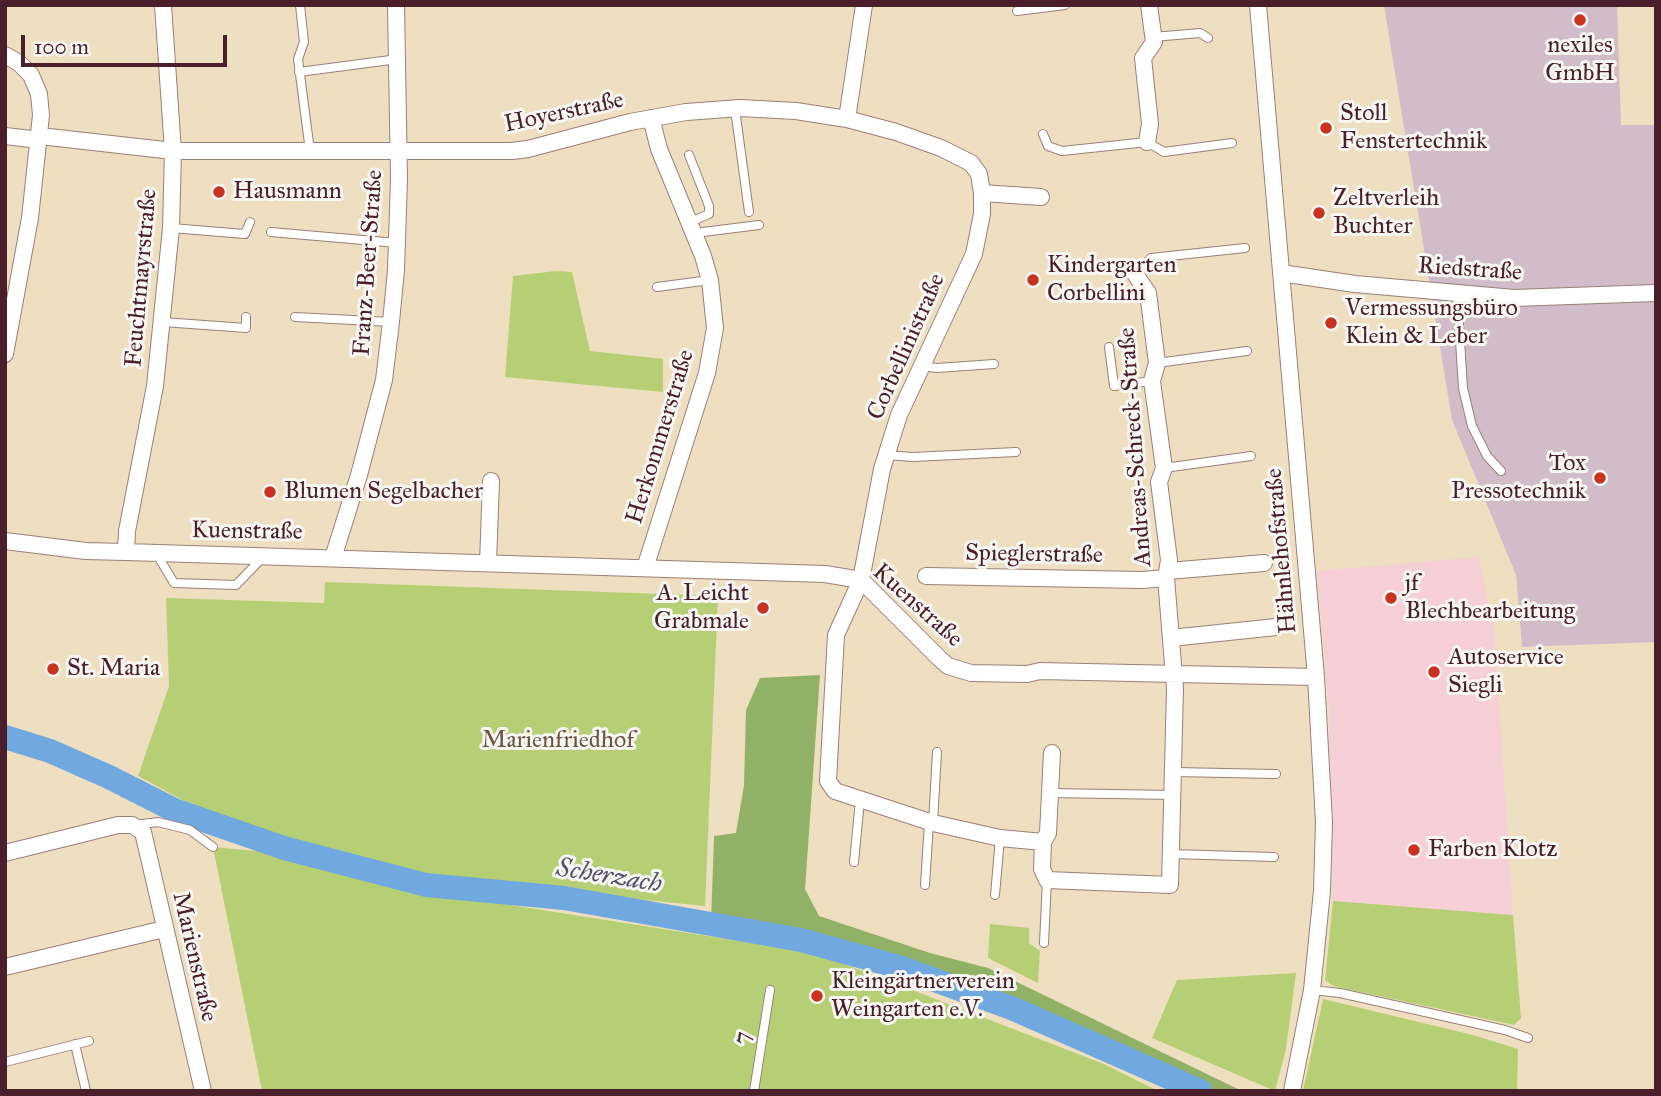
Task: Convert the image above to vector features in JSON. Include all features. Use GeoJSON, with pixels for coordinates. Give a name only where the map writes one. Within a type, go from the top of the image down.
{"type":"FeatureCollection","features":[{"type":"Feature","properties":{"kind":"street","name":"Feuchtmayrstraße"},"geometry":{"type":"LineString","coordinates":[[126,552],[127,531],[155,386],[171,228],[173,151],[163,5]]}},
{"type":"Feature","properties":{"kind":"street","name":"Franz-Beer-Straße"},"geometry":{"type":"LineString","coordinates":[[333,558],[359,475],[384,380],[391,322],[397,243],[399,149],[396,5]]}},
{"type":"Feature","properties":{"kind":"street"},"geometry":{"type":"LineString","coordinates":[[847,119],[864,5]]}},
{"type":"Feature","properties":{"kind":"street"},"geometry":{"type":"LineString","coordinates":[[1147,142],[1150,124],[1143,58],[1154,42],[1149,5]]}},
{"type":"Feature","properties":{"kind":"street","name":"Hähnlehofstraße"},"geometry":{"type":"LineString","coordinates":[[1258,5],[1316,677],[1324,822],[1322,891],[1312,990],[1292,1091]]}},
{"type":"Feature","properties":{"kind":"street"},"geometry":{"type":"LineString","coordinates":[[5,55],[19,63],[31,75],[39,94],[40,138],[30,218],[5,354]]}},
{"type":"Feature","properties":{"kind":"street","name":"Hoyerstraße"},"geometry":{"type":"LineString","coordinates":[[5,136],[173,151],[520,150],[685,112],[735,109],[796,111],[847,119],[896,132],[953,153],[971,163],[979,174],[982,193]]}},
{"type":"Feature","properties":{"kind":"street","name":"Herkommerstraße"},"geometry":{"type":"LineString","coordinates":[[645,568],[708,373],[715,328],[710,281],[692,228],[659,149],[651,118]]}},
{"type":"Feature","properties":{"kind":"street"},"geometry":{"type":"LineString","coordinates":[[982,193],[1041,197]]}},
{"type":"Feature","properties":{"kind":"street","name":"Corbellinistraße"},"geometry":{"type":"LineString","coordinates":[[860,800],[835,791],[828,781],[836,635],[861,580],[875,498],[899,415],[974,254],[982,193]]}},
{"type":"Feature","properties":{"kind":"street","name":"Riedstraße"},"geometry":{"type":"LineString","coordinates":[[1281,273],[1355,284],[1514,298],[1656,293]]}},
{"type":"Feature","properties":{"kind":"street","name":"Andreas-Schreck-Straße"},"geometry":{"type":"LineString","coordinates":[[1135,274],[1148,293],[1157,363],[1152,381],[1164,468],[1159,482],[1167,574]]}},
{"type":"Feature","properties":{"kind":"street"},"geometry":{"type":"LineString","coordinates":[[488,563],[491,481]]}},
{"type":"Feature","properties":{"kind":"street","name":"Kuenstraße"},"geometry":{"type":"LineString","coordinates":[[5,541],[86,551],[825,574],[861,580],[940,659],[960,671],[1316,677]]}},
{"type":"Feature","properties":{"kind":"street","name":"Spieglerstraße"},"geometry":{"type":"LineString","coordinates":[[926,576],[1142,580],[1167,574],[1264,563]]}},
{"type":"Feature","properties":{"kind":"street"},"geometry":{"type":"LineString","coordinates":[[1052,753],[1048,834],[1043,842],[1042,869],[1047,880],[1170,884],[1175,675],[1167,574]]}},
{"type":"Feature","properties":{"kind":"street"},"geometry":{"type":"LineString","coordinates":[[1171,638],[1276,627]]}},
{"type":"Feature","properties":{"kind":"street"},"geometry":{"type":"LineString","coordinates":[[860,800],[931,822],[1000,838],[1043,842]]}},
{"type":"Feature","properties":{"kind":"street"},"geometry":{"type":"LineString","coordinates":[[5,853],[118,824],[137,829]]}},
{"type":"Feature","properties":{"kind":"street","name":"Marienstraße"},"geometry":{"type":"LineString","coordinates":[[137,829],[203,1091]]}},
{"type":"Feature","properties":{"kind":"street"},"geometry":{"type":"LineString","coordinates":[[5,967],[164,929]]}},
{"type":"Feature","properties":{"kind":"lane"},"geometry":{"type":"LineString","coordinates":[[300,5],[304,42],[298,59],[310,151]]}},
{"type":"Feature","properties":{"kind":"lane"},"geometry":{"type":"LineString","coordinates":[[1017,11],[1065,5]]}},
{"type":"Feature","properties":{"kind":"lane"},"geometry":{"type":"LineString","coordinates":[[1153,37],[1200,33],[1208,38]]}},
{"type":"Feature","properties":{"kind":"lane"},"geometry":{"type":"LineString","coordinates":[[299,72],[398,59]]}},
{"type":"Feature","properties":{"kind":"lane"},"geometry":{"type":"LineString","coordinates":[[735,109],[749,212]]}},
{"type":"Feature","properties":{"kind":"lane"},"geometry":{"type":"LineString","coordinates":[[1043,134],[1048,146],[1062,151],[1147,142],[1164,152],[1232,143]]}},
{"type":"Feature","properties":{"kind":"lane"},"geometry":{"type":"LineString","coordinates":[[689,155],[709,206],[709,214],[692,228]]}},
{"type":"Feature","properties":{"kind":"lane"},"geometry":{"type":"LineString","coordinates":[[171,228],[245,234],[250,222]]}},
{"type":"Feature","properties":{"kind":"lane"},"geometry":{"type":"LineString","coordinates":[[692,228],[759,225]]}},
{"type":"Feature","properties":{"kind":"lane"},"geometry":{"type":"LineString","coordinates":[[271,232],[397,243]]}},
{"type":"Feature","properties":{"kind":"lane"},"geometry":{"type":"LineString","coordinates":[[1135,274],[1151,258],[1245,248]]}},
{"type":"Feature","properties":{"kind":"lane"},"geometry":{"type":"LineString","coordinates":[[657,287],[710,281]]}},
{"type":"Feature","properties":{"kind":"lane"},"geometry":{"type":"LineString","coordinates":[[1457,293],[1463,388],[1472,426],[1486,456],[1501,471]]}},
{"type":"Feature","properties":{"kind":"lane"},"geometry":{"type":"LineString","coordinates":[[163,322],[246,328],[246,317]]}},
{"type":"Feature","properties":{"kind":"lane"},"geometry":{"type":"LineString","coordinates":[[295,317],[391,322]]}},
{"type":"Feature","properties":{"kind":"lane"},"geometry":{"type":"LineString","coordinates":[[1109,347],[1114,386],[1152,381]]}},
{"type":"Feature","properties":{"kind":"lane"},"geometry":{"type":"LineString","coordinates":[[1157,363],[1247,351]]}},
{"type":"Feature","properties":{"kind":"lane"},"geometry":{"type":"LineString","coordinates":[[920,366],[937,368],[994,364]]}},
{"type":"Feature","properties":{"kind":"lane"},"geometry":{"type":"LineString","coordinates":[[886,455],[940,456],[1016,452]]}},
{"type":"Feature","properties":{"kind":"lane"},"geometry":{"type":"LineString","coordinates":[[1164,468],[1251,456]]}},
{"type":"Feature","properties":{"kind":"lane"},"geometry":{"type":"LineString","coordinates":[[156,553],[174,583],[236,585],[265,555]]}},
{"type":"Feature","properties":{"kind":"lane"},"geometry":{"type":"LineString","coordinates":[[925,885],[937,752]]}},
{"type":"Feature","properties":{"kind":"lane"},"geometry":{"type":"LineString","coordinates":[[1174,772],[1276,774]]}},
{"type":"Feature","properties":{"kind":"lane"},"geometry":{"type":"LineString","coordinates":[[1050,793],[1173,795]]}},
{"type":"Feature","properties":{"kind":"lane"},"geometry":{"type":"LineString","coordinates":[[854,862],[860,800]]}},
{"type":"Feature","properties":{"kind":"lane"},"geometry":{"type":"LineString","coordinates":[[137,829],[158,821],[190,830],[213,847]]}},
{"type":"Feature","properties":{"kind":"lane"},"geometry":{"type":"LineString","coordinates":[[995,895],[1000,838]]}},
{"type":"Feature","properties":{"kind":"lane"},"geometry":{"type":"LineString","coordinates":[[1171,854],[1274,857]]}},
{"type":"Feature","properties":{"kind":"lane"},"geometry":{"type":"LineString","coordinates":[[1044,943],[1047,880]]}},
{"type":"Feature","properties":{"kind":"lane","name":"7"},"geometry":{"type":"LineString","coordinates":[[754,1091],[770,990]]}},
{"type":"Feature","properties":{"kind":"lane"},"geometry":{"type":"LineString","coordinates":[[1312,990],[1340,993],[1505,1030],[1528,1038]]}},
{"type":"Feature","properties":{"kind":"lane"},"geometry":{"type":"LineString","coordinates":[[5,1062],[89,1041]]}},
{"type":"Feature","properties":{"kind":"lane"},"geometry":{"type":"LineString","coordinates":[[75,1044],[86,1091]]}},
{"type":"Feature","properties":{"kind":"shaded area"},"geometry":{"type":"Polygon","coordinates":[[[1384,5],[1617,5],[1621,125],[1656,125],[1656,642],[1522,647],[1516,575],[1452,420],[1384,5]]]}},
{"type":"Feature","properties":{"kind":"shaded area"},"geometry":{"type":"Polygon","coordinates":[[[1478,557],[1494,627],[1513,915],[1333,901],[1329,708],[1317,571],[1478,557]]]}},
{"type":"Feature","properties":{"kind":"green space"},"geometry":{"type":"Polygon","coordinates":[[[572,272],[590,351],[663,359],[663,392],[505,377],[513,276],[572,272]]]}},
{"type":"Feature","properties":{"kind":"green space","name":"Marienfriedhof"},"geometry":{"type":"Polygon","coordinates":[[[325,582],[718,596],[705,906],[404,876],[221,821],[138,776],[169,686],[166,598],[324,603],[325,582]]]}},
{"type":"Feature","properties":{"kind":"green space"},"geometry":{"type":"Polygon","coordinates":[[[820,675],[805,889],[819,916],[930,953],[988,968],[1242,1091],[1189,1091],[1060,1030],[811,941],[711,923],[714,836],[736,833],[744,785],[746,710],[760,678],[820,675]]]}},
{"type":"Feature","properties":{"kind":"green space"},"geometry":{"type":"Polygon","coordinates":[[[213,847],[290,854],[402,888],[816,953],[1104,1064],[1158,1091],[262,1091],[213,847]]]}},
{"type":"Feature","properties":{"kind":"green space"},"geometry":{"type":"Polygon","coordinates":[[[1333,901],[1513,915],[1521,1018],[1514,1025],[1333,986],[1325,980],[1333,901]]]}},
{"type":"Feature","properties":{"kind":"green space"},"geometry":{"type":"Polygon","coordinates":[[[990,924],[1029,928],[1029,943],[1040,951],[1038,983],[988,958],[990,924]]]}},
{"type":"Feature","properties":{"kind":"green space"},"geometry":{"type":"Polygon","coordinates":[[[1296,973],[1286,1049],[1275,1091],[1152,1038],[1177,980],[1296,973]]]}},
{"type":"Feature","properties":{"kind":"green space"},"geometry":{"type":"Polygon","coordinates":[[[1323,999],[1473,1035],[1518,1049],[1517,1091],[1303,1091],[1323,999]]]}},
{"type":"Feature","properties":{"kind":"waterway","name":"Scherzach"},"geometry":{"type":"LineString","coordinates":[[5,737],[50,751],[174,810],[284,848],[426,885],[564,898],[801,940],[899,967],[1014,1009],[1200,1091]]}},
{"type":"Feature","properties":{"kind":"place","name":"nexiles GmbH"},"geometry":{"type":"Point","coordinates":[1580,20]}},
{"type":"Feature","properties":{"kind":"place","name":"Stoll Fenstertechnik"},"geometry":{"type":"Point","coordinates":[1326,128]}},
{"type":"Feature","properties":{"kind":"place","name":"Hausmann"},"geometry":{"type":"Point","coordinates":[219,192]}},
{"type":"Feature","properties":{"kind":"place","name":"Zeltverleih Buchter"},"geometry":{"type":"Point","coordinates":[1319,213]}},
{"type":"Feature","properties":{"kind":"place","name":"Kindergarten Corbellini"},"geometry":{"type":"Point","coordinates":[1033,280]}},
{"type":"Feature","properties":{"kind":"place","name":"Vermessungsbüro Klein & Leber"},"geometry":{"type":"Point","coordinates":[1331,323]}},
{"type":"Feature","properties":{"kind":"place","name":"Tox Pressotechnik"},"geometry":{"type":"Point","coordinates":[1600,478]}},
{"type":"Feature","properties":{"kind":"place","name":"Blumen Segelbacher"},"geometry":{"type":"Point","coordinates":[270,492]}},
{"type":"Feature","properties":{"kind":"place","name":"jf Blechbearbeitung"},"geometry":{"type":"Point","coordinates":[1391,598]}},
{"type":"Feature","properties":{"kind":"place","name":"A. Leicht Grabmale"},"geometry":{"type":"Point","coordinates":[763,608]}},
{"type":"Feature","properties":{"kind":"place","name":"St. Maria"},"geometry":{"type":"Point","coordinates":[53,669]}},
{"type":"Feature","properties":{"kind":"place","name":"Autoservice Siegli"},"geometry":{"type":"Point","coordinates":[1434,672]}},
{"type":"Feature","properties":{"kind":"place","name":"Farben Klotz"},"geometry":{"type":"Point","coordinates":[1414,850]}},
{"type":"Feature","properties":{"kind":"place","name":"Kleingärtnerverein Weingarten e.V."},"geometry":{"type":"Point","coordinates":[817,996]}}]}
